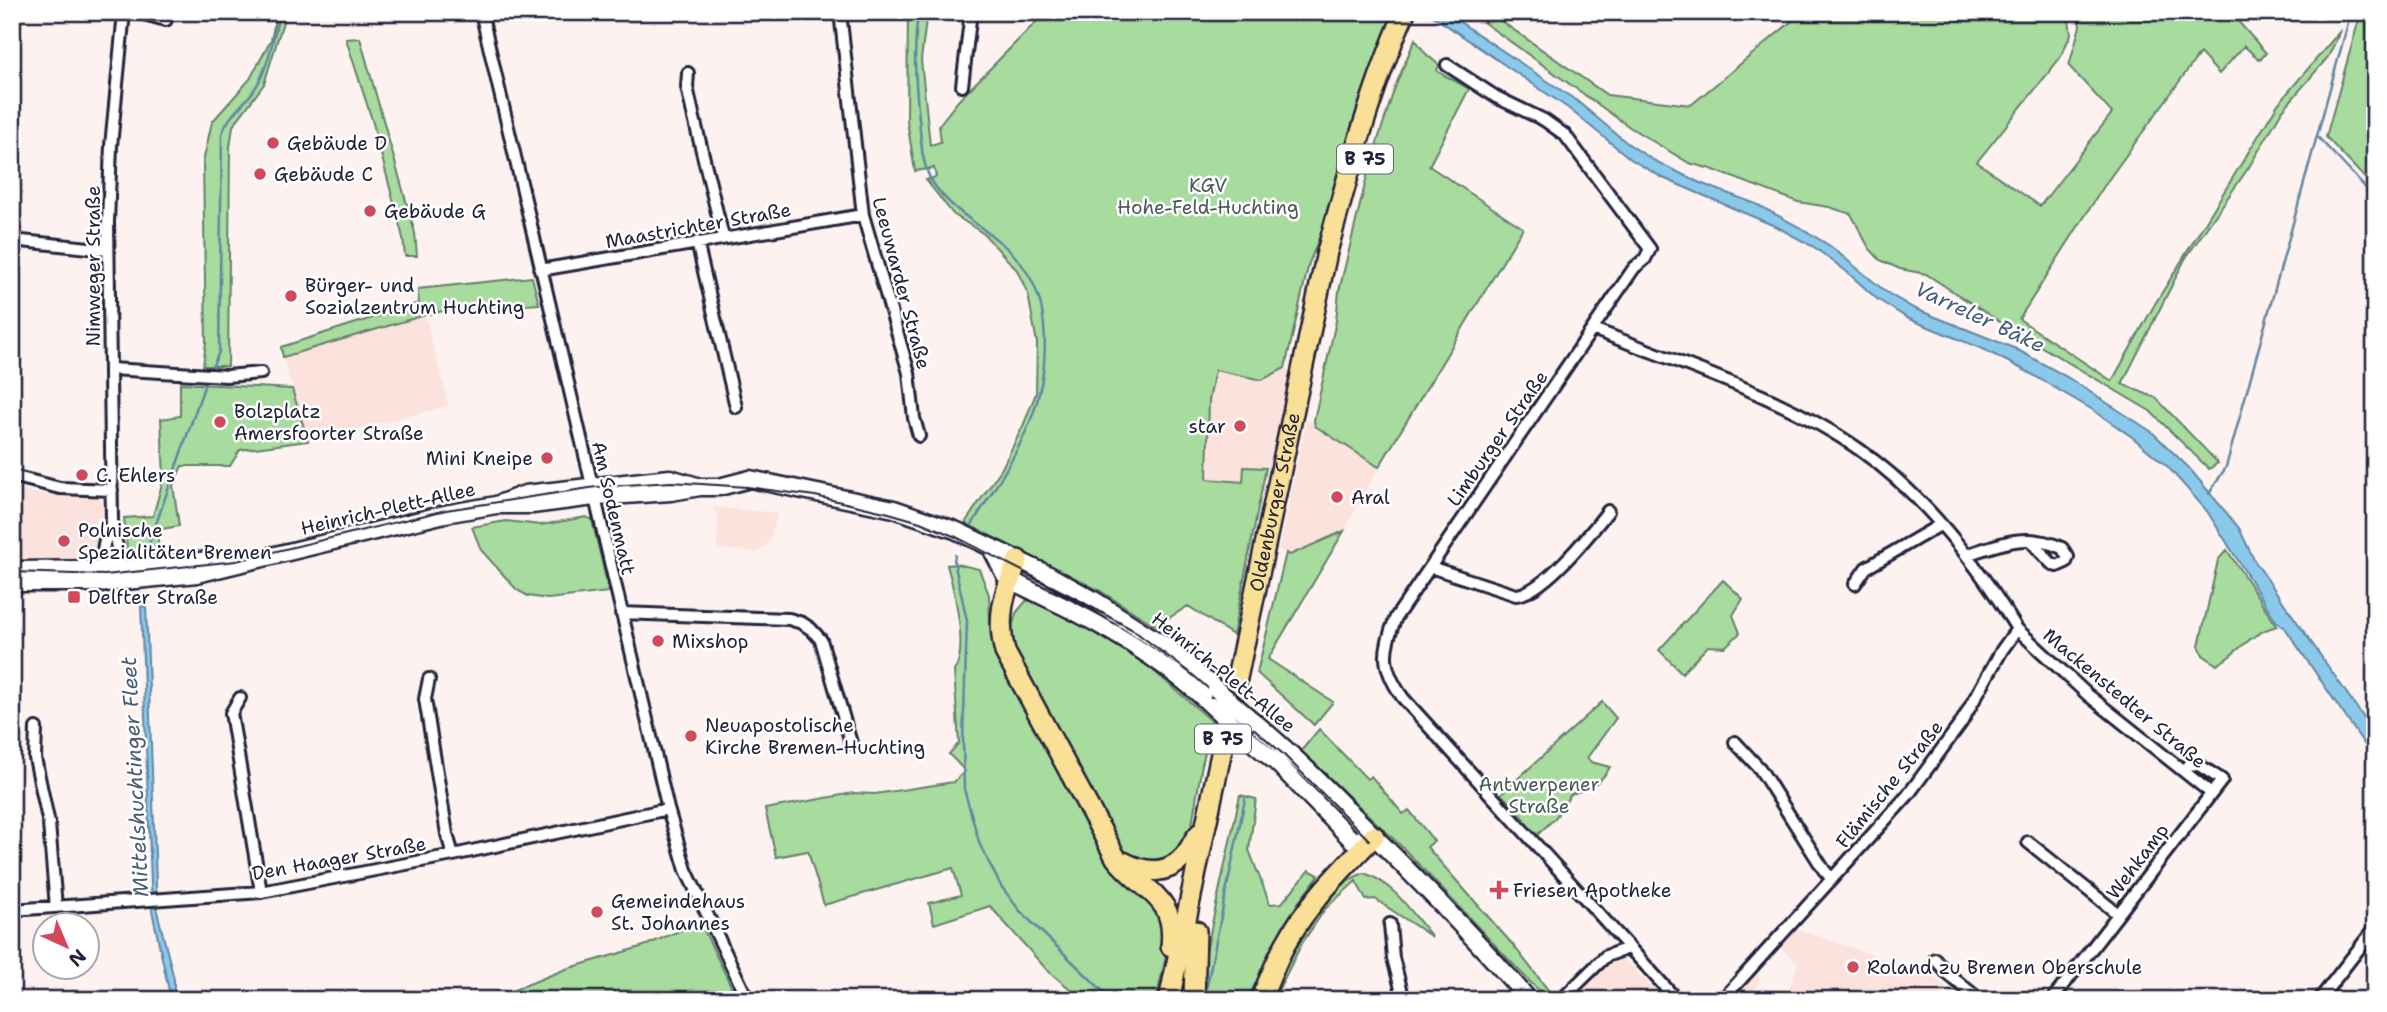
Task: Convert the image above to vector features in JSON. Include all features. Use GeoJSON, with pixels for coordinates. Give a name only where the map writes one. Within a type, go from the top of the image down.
{"type":"FeatureCollection","features":[{"type":"Feature","properties":{"kind":"highway","name":"Oldenburger Straße"},"geometry":{"type":"LineString","coordinates":[[1173,997],[1204,829],[1327,252],[1353,155],[1404,23],[1417,13]]}},
{"type":"Feature","properties":{"kind":"highway","name":"Oldenburger Straße"},"geometry":{"type":"LineString","coordinates":[[1173,997],[1196,931],[1329,288],[1404,23]]}},
{"type":"Feature","properties":{"kind":"highway"},"geometry":{"type":"LineString","coordinates":[[1018,560],[1002,600],[1001,637],[1005,652],[1116,858],[1127,873],[1160,900],[1169,913],[1173,932],[1173,997]]}},
{"type":"Feature","properties":{"kind":"highway"},"geometry":{"type":"LineString","coordinates":[[1116,858],[1144,871],[1163,871],[1180,860],[1204,829]]}},
{"type":"Feature","properties":{"kind":"highway"},"geometry":{"type":"LineString","coordinates":[[1260,1000],[1299,922],[1348,862],[1374,836]]}},
{"type":"Feature","properties":{"kind":"highway"},"geometry":{"type":"LineString","coordinates":[[1194,1000],[1196,931]]}},
{"type":"Feature","properties":{"kind":"main road","name":"Heinrich-Plett-Allee"},"geometry":{"type":"LineString","coordinates":[[12,583],[106,576],[197,574],[445,514],[496,505],[532,505],[593,491],[671,492],[719,487],[750,479],[854,499],[929,519],[1018,560],[1094,600],[1176,654],[1310,772],[1444,907],[1529,1000]]}},
{"type":"Feature","properties":{"kind":"main road"},"geometry":{"type":"LineString","coordinates":[[991,548],[1009,579]]}},
{"type":"Feature","properties":{"kind":"main road","name":"Heinrich-Plett-Allee"},"geometry":{"type":"LineString","coordinates":[[12,570],[106,576],[121,569],[210,559],[247,561]]}},
{"type":"Feature","properties":{"kind":"main road","name":"Heinrich-Plett-Allee"},"geometry":{"type":"LineString","coordinates":[[1009,579],[1137,647],[1195,690],[1277,763],[1353,841],[1374,836]]}},
{"type":"Feature","properties":{"kind":"street","name":"Nimweger Straße"},"geometry":{"type":"LineString","coordinates":[[121,569],[112,521],[108,250],[111,146],[124,12]]}},
{"type":"Feature","properties":{"kind":"street"},"geometry":{"type":"LineString","coordinates":[[136,12],[166,20]]}},
{"type":"Feature","properties":{"kind":"street","name":"Am Sodenmatt"},"geometry":{"type":"LineString","coordinates":[[481,12],[668,808],[686,870],[748,1000]]}},
{"type":"Feature","properties":{"kind":"street","name":"Leeuwarder Straße"},"geometry":{"type":"LineString","coordinates":[[840,12],[863,215],[909,373],[914,418],[919,436]]}},
{"type":"Feature","properties":{"kind":"street"},"geometry":{"type":"LineString","coordinates":[[962,86],[971,12]]}},
{"type":"Feature","properties":{"kind":"street","name":"Limburger Straße"},"geometry":{"type":"LineString","coordinates":[[1447,65],[1496,97],[1544,120],[1565,135],[1650,249],[1645,259],[1634,268],[1396,617],[1384,652],[1386,669],[1403,698],[1629,948]]}},
{"type":"Feature","properties":{"kind":"street"},"geometry":{"type":"LineString","coordinates":[[688,73],[687,87],[723,237]]}},
{"type":"Feature","properties":{"kind":"street","name":"Maastrichter Straße"},"geometry":{"type":"LineString","coordinates":[[540,270],[863,215]]}},
{"type":"Feature","properties":{"kind":"street"},"geometry":{"type":"LineString","coordinates":[[12,240],[108,250]]}},
{"type":"Feature","properties":{"kind":"street"},"geometry":{"type":"LineString","coordinates":[[697,242],[736,407]]}},
{"type":"Feature","properties":{"kind":"street"},"geometry":{"type":"LineString","coordinates":[[1594,329],[1791,410],[1859,449],[1886,471],[1940,525],[1998,598],[2017,629]]}},
{"type":"Feature","properties":{"kind":"street"},"geometry":{"type":"LineString","coordinates":[[111,369],[227,376],[261,373]]}},
{"type":"Feature","properties":{"kind":"street"},"geometry":{"type":"LineString","coordinates":[[12,476],[61,488],[112,490]]}},
{"type":"Feature","properties":{"kind":"street"},"geometry":{"type":"LineString","coordinates":[[1430,567],[1516,595],[1524,594],[1582,544],[1608,511]]}},
{"type":"Feature","properties":{"kind":"street","name":"Nimweger Straße"},"geometry":{"type":"LineString","coordinates":[[106,576],[104,544],[112,521]]}},
{"type":"Feature","properties":{"kind":"street"},"geometry":{"type":"LineString","coordinates":[[1855,584],[1866,568],[1940,525]]}},
{"type":"Feature","properties":{"kind":"street"},"geometry":{"type":"LineString","coordinates":[[1966,555],[2008,541],[2030,540]]}},
{"type":"Feature","properties":{"kind":"street"},"geometry":{"type":"LineString","coordinates":[[621,613],[789,619],[802,623],[818,637],[826,653],[851,743]]}},
{"type":"Feature","properties":{"kind":"street","name":"Mackenstedter Straße"},"geometry":{"type":"LineString","coordinates":[[2017,629],[2088,695],[2211,793]]}},
{"type":"Feature","properties":{"kind":"street","name":"Flämische Straße"},"geometry":{"type":"LineString","coordinates":[[1721,1000],[1908,795],[1961,723],[2002,650],[2017,629]]}},
{"type":"Feature","properties":{"kind":"street"},"geometry":{"type":"LineString","coordinates":[[429,679],[425,699],[447,834],[453,855]]}},
{"type":"Feature","properties":{"kind":"street"},"geometry":{"type":"LineString","coordinates":[[240,698],[231,713],[261,892]]}},
{"type":"Feature","properties":{"kind":"street"},"geometry":{"type":"LineString","coordinates":[[36,728],[35,758],[49,824],[55,907]]}},
{"type":"Feature","properties":{"kind":"street"},"geometry":{"type":"LineString","coordinates":[[1735,742],[1760,769],[1832,879]]}},
{"type":"Feature","properties":{"kind":"street"},"geometry":{"type":"LineString","coordinates":[[2183,771],[2189,764],[2199,765],[2222,780],[2211,793]]}},
{"type":"Feature","properties":{"kind":"street","name":"Wehkamp"},"geometry":{"type":"LineString","coordinates":[[2052,1000],[2211,793]]}},
{"type":"Feature","properties":{"kind":"street","name":"Den Haager Straße"},"geometry":{"type":"LineString","coordinates":[[12,910],[261,892],[453,855],[668,808]]}},
{"type":"Feature","properties":{"kind":"street"},"geometry":{"type":"LineString","coordinates":[[2028,842],[2119,914]]}},
{"type":"Feature","properties":{"kind":"street"},"geometry":{"type":"LineString","coordinates":[[1390,924],[1393,958],[1404,1000]]}},
{"type":"Feature","properties":{"kind":"street"},"geometry":{"type":"LineString","coordinates":[[2319,1000],[2375,928]]}},
{"type":"Feature","properties":{"kind":"street"},"geometry":{"type":"LineString","coordinates":[[1561,1000],[1606,956],[1629,948],[1676,1000]]}},
{"type":"Feature","properties":{"kind":"street"},"geometry":{"type":"LineString","coordinates":[[1935,959],[1948,974],[1980,1000]]}},
{"type":"Feature","properties":{"kind":"shaded area"},"geometry":{"type":"Polygon","coordinates":[[[425,315],[449,406],[308,441],[283,357],[425,315]]]}},
{"type":"Feature","properties":{"kind":"shaded area"},"geometry":{"type":"Polygon","coordinates":[[[1285,368],[1294,372],[1275,464],[1266,468],[1245,467],[1243,482],[1207,480],[1209,400],[1215,370],[1262,380],[1285,368]]]}},
{"type":"Feature","properties":{"kind":"shaded area"},"geometry":{"type":"Polygon","coordinates":[[[1314,420],[1315,426],[1379,467],[1344,531],[1290,555],[1279,550],[1306,422],[1314,420]]]}},
{"type":"Feature","properties":{"kind":"shaded area"},"geometry":{"type":"Polygon","coordinates":[[[12,487],[32,493],[97,498],[102,502],[104,509],[94,557],[91,560],[12,558],[12,487]]]}},
{"type":"Feature","properties":{"kind":"shaded area"},"geometry":{"type":"Polygon","coordinates":[[[711,507],[778,513],[770,541],[757,553],[717,548],[718,516],[711,507]]]}},
{"type":"Feature","properties":{"kind":"shaded area","name":"Roland zu Bremen Oberschule"},"geometry":{"type":"Polygon","coordinates":[[[1797,929],[1934,976],[1946,987],[1936,1000],[1780,1000],[1787,995],[1798,963],[1780,947],[1797,929]]]}},
{"type":"Feature","properties":{"kind":"shaded area"},"geometry":{"type":"Polygon","coordinates":[[[1612,961],[1629,963],[1659,995],[1654,1000],[1570,1000],[1612,961]]]}},
{"type":"Feature","properties":{"kind":"shaded area"},"geometry":{"type":"Polygon","coordinates":[[[1758,971],[1759,979],[1755,991],[1780,1000],[1732,1000],[1758,971]]]}},
{"type":"Feature","properties":{"kind":"green space"},"geometry":{"type":"Polygon","coordinates":[[[277,12],[286,12],[264,84],[233,126],[230,147],[228,366],[203,366],[206,342],[203,162],[212,122],[250,79],[271,40],[277,12]]]}},
{"type":"Feature","properties":{"kind":"green space","name":"KGV Hohe-Feld-Huchting"},"geometry":{"type":"Polygon","coordinates":[[[908,12],[927,12],[921,60],[930,145],[941,142],[939,125],[958,101],[1046,12],[1383,12],[1393,20],[1329,214],[1309,263],[1285,368],[1262,380],[1215,370],[1209,400],[1207,479],[1243,482],[1244,467],[1266,468],[1233,635],[1188,606],[1156,626],[1099,590],[965,523],[1002,468],[1023,426],[1036,393],[1037,343],[1028,294],[1017,270],[984,234],[953,214],[926,180],[936,177],[934,168],[915,171],[907,121],[908,12]]]}},
{"type":"Feature","properties":{"kind":"green space"},"geometry":{"type":"Polygon","coordinates":[[[1469,12],[1488,12],[1607,95],[1691,105],[1803,12],[2068,12],[2071,34],[2060,58],[1977,162],[2040,206],[2112,113],[2069,66],[2080,26],[2077,12],[2230,12],[2266,53],[2260,60],[2244,46],[2219,74],[2200,53],[2106,183],[2019,319],[2112,381],[2155,304],[2278,104],[2341,30],[2328,57],[2282,111],[2249,167],[2185,259],[2122,384],[2156,398],[2218,463],[2209,469],[2150,411],[2003,324],[1926,274],[1900,269],[1880,260],[1869,248],[1851,214],[1798,202],[1689,163],[1631,128],[1469,12]]]}},
{"type":"Feature","properties":{"kind":"green space"},"geometry":{"type":"Polygon","coordinates":[[[2361,12],[2375,12],[2375,189],[2326,137],[2361,12]]]}},
{"type":"Feature","properties":{"kind":"green space"},"geometry":{"type":"Polygon","coordinates":[[[360,38],[415,233],[417,256],[405,256],[403,238],[373,123],[346,39],[360,38]]]}},
{"type":"Feature","properties":{"kind":"green space"},"geometry":{"type":"Polygon","coordinates":[[[1415,39],[1439,65],[1437,71],[1469,89],[1429,166],[1523,228],[1379,467],[1315,426],[1314,420],[1336,321],[1339,291],[1369,168],[1395,87],[1415,39]]]}},
{"type":"Feature","properties":{"kind":"green space"},"geometry":{"type":"Polygon","coordinates":[[[532,277],[539,304],[452,309],[283,357],[281,347],[419,303],[418,289],[532,277]]]}},
{"type":"Feature","properties":{"kind":"green space"},"geometry":{"type":"Polygon","coordinates":[[[180,383],[292,389],[308,441],[240,450],[230,466],[182,466],[173,485],[179,526],[157,530],[159,553],[130,555],[124,518],[153,516],[164,477],[161,419],[180,416],[180,383]]]}},
{"type":"Feature","properties":{"kind":"green space"},"geometry":{"type":"Polygon","coordinates":[[[586,517],[592,520],[609,592],[548,599],[528,596],[517,590],[481,550],[472,527],[506,521],[541,525],[586,517]]]}},
{"type":"Feature","properties":{"kind":"green space"},"geometry":{"type":"Polygon","coordinates":[[[1344,531],[1268,659],[1333,702],[1314,725],[1257,673],[1286,553],[1290,555],[1344,531]]]}},
{"type":"Feature","properties":{"kind":"green space"},"geometry":{"type":"Polygon","coordinates":[[[2227,550],[2277,626],[2252,638],[2217,665],[2203,655],[2199,646],[2218,560],[2227,550]]]}},
{"type":"Feature","properties":{"kind":"green space"},"geometry":{"type":"Polygon","coordinates":[[[957,564],[979,569],[989,595],[990,625],[995,649],[1167,930],[1166,956],[1156,1000],[1084,1000],[1047,970],[990,906],[934,924],[929,903],[961,895],[953,868],[824,905],[808,851],[776,857],[765,809],[853,793],[875,794],[954,782],[965,771],[949,754],[959,743],[954,671],[958,662],[960,635],[947,565],[957,564]]]}},
{"type":"Feature","properties":{"kind":"green space"},"geometry":{"type":"Polygon","coordinates":[[[1723,580],[1743,599],[1733,615],[1740,633],[1725,647],[1708,646],[1682,673],[1659,650],[1723,580]]]}},
{"type":"Feature","properties":{"kind":"green space"},"geometry":{"type":"Polygon","coordinates":[[[1033,600],[1112,641],[1141,660],[1213,722],[1202,764],[1191,831],[1186,843],[1156,867],[1128,856],[1118,845],[1009,639],[1016,613],[1026,601],[1033,600]]]}},
{"type":"Feature","properties":{"kind":"green space","name":"Antwerpener Straße"},"geometry":{"type":"Polygon","coordinates":[[[1602,702],[1616,718],[1587,758],[1591,762],[1610,767],[1594,785],[1571,794],[1555,818],[1536,836],[1524,823],[1525,819],[1501,794],[1602,702]]]}},
{"type":"Feature","properties":{"kind":"green space"},"geometry":{"type":"Polygon","coordinates":[[[1319,729],[1367,779],[1371,776],[1403,814],[1409,810],[1434,841],[1427,847],[1513,945],[1552,995],[1548,999],[1406,851],[1301,751],[1319,729]]]}},
{"type":"Feature","properties":{"kind":"green space"},"geometry":{"type":"Polygon","coordinates":[[[1240,795],[1256,799],[1249,850],[1270,904],[1282,903],[1309,870],[1319,875],[1298,903],[1250,998],[1201,1000],[1197,993],[1240,795]]]}},
{"type":"Feature","properties":{"kind":"green space"},"geometry":{"type":"Polygon","coordinates":[[[1364,873],[1393,891],[1432,937],[1375,899],[1366,900],[1356,881],[1325,909],[1301,945],[1278,991],[1274,988],[1288,956],[1309,922],[1335,892],[1349,880],[1364,873]]]}},
{"type":"Feature","properties":{"kind":"green space"},"geometry":{"type":"Polygon","coordinates":[[[700,922],[738,1000],[489,1000],[566,969],[644,946],[700,922]]]}},
{"type":"Feature","properties":{"kind":"water"},"geometry":{"type":"Polygon","coordinates":[[[1427,12],[1445,12],[1577,101],[1627,143],[1653,160],[1700,183],[1756,204],[1801,228],[1830,246],[1886,292],[1913,308],[2016,349],[2067,377],[2152,432],[2189,468],[2239,528],[2254,560],[2375,734],[2375,760],[2285,628],[2276,621],[2207,511],[2168,467],[2132,437],[2093,410],[2026,371],[1985,350],[1909,319],[1877,299],[1814,247],[1777,227],[1663,178],[1632,160],[1568,108],[1427,12]]]}},
{"type":"Feature","properties":{"kind":"water"},"geometry":{"type":"Polygon","coordinates":[[[146,604],[157,911],[174,979],[174,1000],[171,1000],[152,911],[141,605],[146,604]]]}},
{"type":"Feature","properties":{"kind":"waterway","name":"Mittelshuchtinger Fleet"},"geometry":{"type":"LineString","coordinates":[[210,372],[219,352],[222,134],[228,121],[259,81],[280,12]]}},
{"type":"Feature","properties":{"kind":"waterway"},"geometry":{"type":"LineString","coordinates":[[918,12],[915,40],[916,78],[922,150],[928,173],[939,192],[949,202],[1003,244],[1020,262],[1035,287],[1044,326],[1045,356],[1035,408],[1014,455],[971,526]]}},
{"type":"Feature","properties":{"kind":"waterway"},"geometry":{"type":"LineString","coordinates":[[2209,494],[2226,467],[2351,12]]}},
{"type":"Feature","properties":{"kind":"waterway"},"geometry":{"type":"LineString","coordinates":[[2317,136],[2375,198]]}},
{"type":"Feature","properties":{"kind":"waterway","name":"Mittelshuchtinger Fleet"},"geometry":{"type":"LineString","coordinates":[[148,547],[207,378]]}},
{"type":"Feature","properties":{"kind":"waterway"},"geometry":{"type":"LineString","coordinates":[[955,555],[967,621],[964,789],[980,845],[1001,886],[1020,911],[1112,1000]]}},
{"type":"Feature","properties":{"kind":"waterway","name":"Mittelshuchtinger Fleet"},"geometry":{"type":"LineString","coordinates":[[143,594],[144,607]]}},
{"type":"Feature","properties":{"kind":"waterway"},"geometry":{"type":"LineString","coordinates":[[1204,1000],[1245,799]]}},
{"type":"Feature","properties":{"kind":"tram line"},"geometry":{"type":"LineString","coordinates":[[12,572],[105,575],[236,561],[446,510],[596,487],[671,482],[747,487],[815,496],[920,522],[956,537],[1133,630],[1194,676],[1283,754],[1369,840]]}},
{"type":"Feature","properties":{"kind":"place","name":"Gebäude D"},"geometry":{"type":"Point","coordinates":[273,143]}},
{"type":"Feature","properties":{"kind":"place","name":"Gebäude C"},"geometry":{"type":"Point","coordinates":[260,174]}},
{"type":"Feature","properties":{"kind":"place","name":"Gebäude G"},"geometry":{"type":"Point","coordinates":[370,211]}},
{"type":"Feature","properties":{"kind":"place","name":"Bürger- und Sozialzentrum Huchting"},"geometry":{"type":"Point","coordinates":[291,296]}},
{"type":"Feature","properties":{"kind":"place","name":"Bolzplatz Amersfoorter Straße"},"geometry":{"type":"Point","coordinates":[220,422]}},
{"type":"Feature","properties":{"kind":"place","name":"star"},"geometry":{"type":"Point","coordinates":[1240,426]}},
{"type":"Feature","properties":{"kind":"place","name":"Mini Kneipe"},"geometry":{"type":"Point","coordinates":[547,458]}},
{"type":"Feature","properties":{"kind":"place","name":"C. Ehlers"},"geometry":{"type":"Point","coordinates":[82,475]}},
{"type":"Feature","properties":{"kind":"place","name":"Aral"},"geometry":{"type":"Point","coordinates":[1337,497]}},
{"type":"Feature","properties":{"kind":"place","name":"Polnische Spezialitäten Bremen"},"geometry":{"type":"Point","coordinates":[64,541]}},
{"type":"Feature","properties":{"kind":"place","name":"Delfter Straße"},"geometry":{"type":"Point","coordinates":[74,597]}},
{"type":"Feature","properties":{"kind":"place","name":"Mixshop"},"geometry":{"type":"Point","coordinates":[658,641]}},
{"type":"Feature","properties":{"kind":"place","name":"Neuapostolische Kirche Bremen-Huchting"},"geometry":{"type":"Point","coordinates":[691,736]}},
{"type":"Feature","properties":{"kind":"place","name":"Friesen Apotheke"},"geometry":{"type":"Point","coordinates":[1499,890]}},
{"type":"Feature","properties":{"kind":"place","name":"Gemeindehaus St. Johannes"},"geometry":{"type":"Point","coordinates":[597,912]}},
{"type":"Feature","properties":{"kind":"place","name":"Roland zu Bremen Oberschule"},"geometry":{"type":"Point","coordinates":[1853,967]}},
{"type":"Feature","properties":{"kind":"water label","name":"Varreler Bäke"},"geometry":{"type":"Point","coordinates":[1980,317]}}]}
